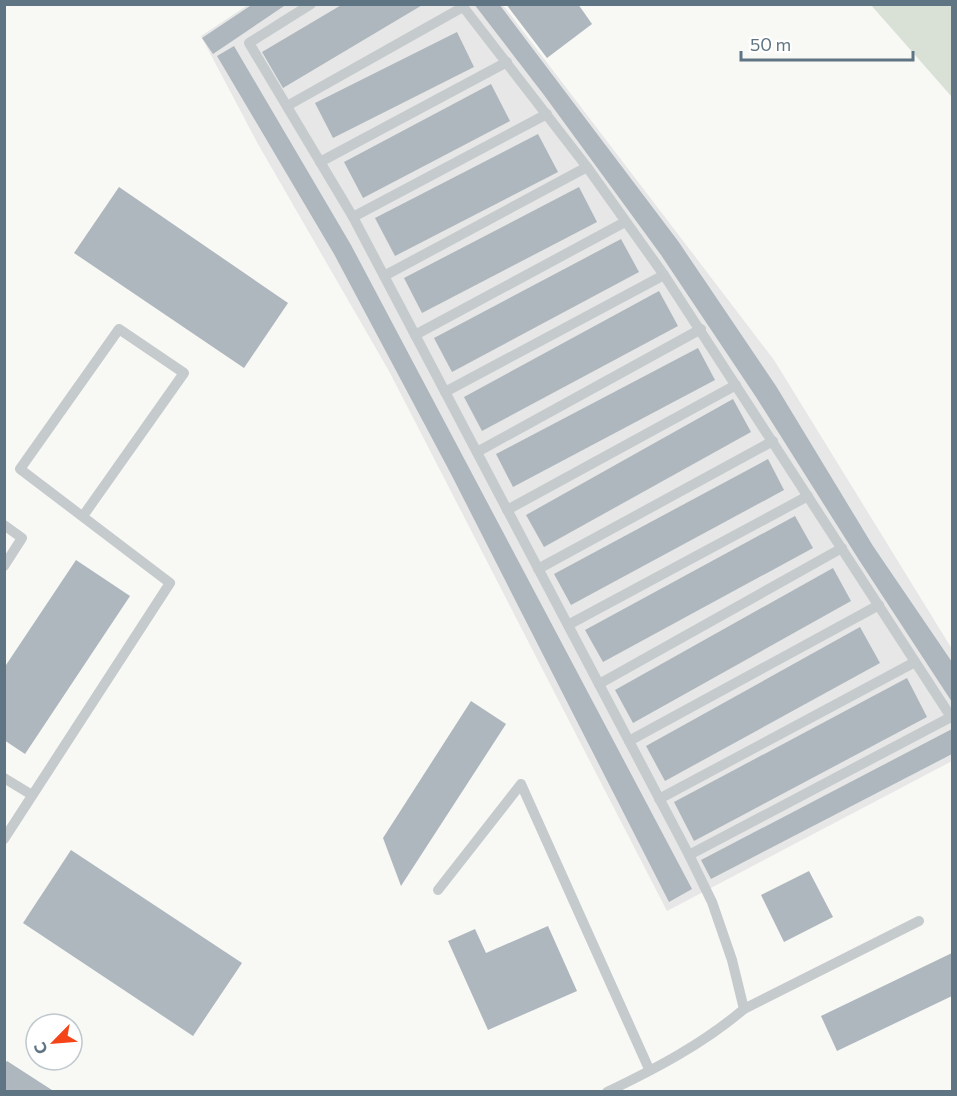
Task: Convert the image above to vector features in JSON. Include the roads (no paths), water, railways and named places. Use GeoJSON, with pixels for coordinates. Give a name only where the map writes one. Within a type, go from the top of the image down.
{"type":"FeatureCollection","features":[{"type":"Feature","properties":{"kind":"lane"},"geometry":{"type":"LineString","coordinates":[[311,4],[249,43],[353,217],[689,855],[712,902],[732,960],[744,1009]]}},
{"type":"Feature","properties":{"kind":"lane"},"geometry":{"type":"LineString","coordinates":[[287,106],[462,6],[587,167],[664,275],[951,717],[689,855]]}},
{"type":"Feature","properties":{"kind":"lane"},"geometry":{"type":"LineString","coordinates":[[320,162],[507,62]]}},
{"type":"Feature","properties":{"kind":"lane"},"geometry":{"type":"LineString","coordinates":[[353,217],[547,114]]}},
{"type":"Feature","properties":{"kind":"lane"},"geometry":{"type":"LineString","coordinates":[[384,276],[587,167]]}},
{"type":"Feature","properties":{"kind":"lane"},"geometry":{"type":"LineString","coordinates":[[415,335],[625,222]]}},
{"type":"Feature","properties":{"kind":"lane"},"geometry":{"type":"LineString","coordinates":[[445,392],[664,275]]}},
{"type":"Feature","properties":{"kind":"lane"},"geometry":{"type":"LineString","coordinates":[[4,839],[170,583],[20,469],[119,329],[184,373],[83,516]]}},
{"type":"Feature","properties":{"kind":"lane"},"geometry":{"type":"LineString","coordinates":[[477,452],[700,329]]}},
{"type":"Feature","properties":{"kind":"lane"},"geometry":{"type":"LineString","coordinates":[[507,510],[736,385]]}},
{"type":"Feature","properties":{"kind":"lane"},"geometry":{"type":"LineString","coordinates":[[538,569],[773,441]]}},
{"type":"Feature","properties":{"kind":"lane"},"geometry":{"type":"LineString","coordinates":[[568,625],[808,496]]}},
{"type":"Feature","properties":{"kind":"lane"},"geometry":{"type":"LineString","coordinates":[[4,525],[22,538],[4,566]]}},
{"type":"Feature","properties":{"kind":"lane"},"geometry":{"type":"LineString","coordinates":[[599,684],[842,548]]}},
{"type":"Feature","properties":{"kind":"lane"},"geometry":{"type":"LineString","coordinates":[[629,741],[879,605]]}},
{"type":"Feature","properties":{"kind":"lane"},"geometry":{"type":"LineString","coordinates":[[659,799],[915,662]]}},
{"type":"Feature","properties":{"kind":"lane"},"geometry":{"type":"LineString","coordinates":[[4,777],[32,795]]}},
{"type":"Feature","properties":{"kind":"lane"},"geometry":{"type":"LineString","coordinates":[[438,890],[520,784],[649,1070]]}},
{"type":"Feature","properties":{"kind":"lane"},"geometry":{"type":"LineString","coordinates":[[607,1092],[711,1035],[744,1009],[919,921]]}}]}
